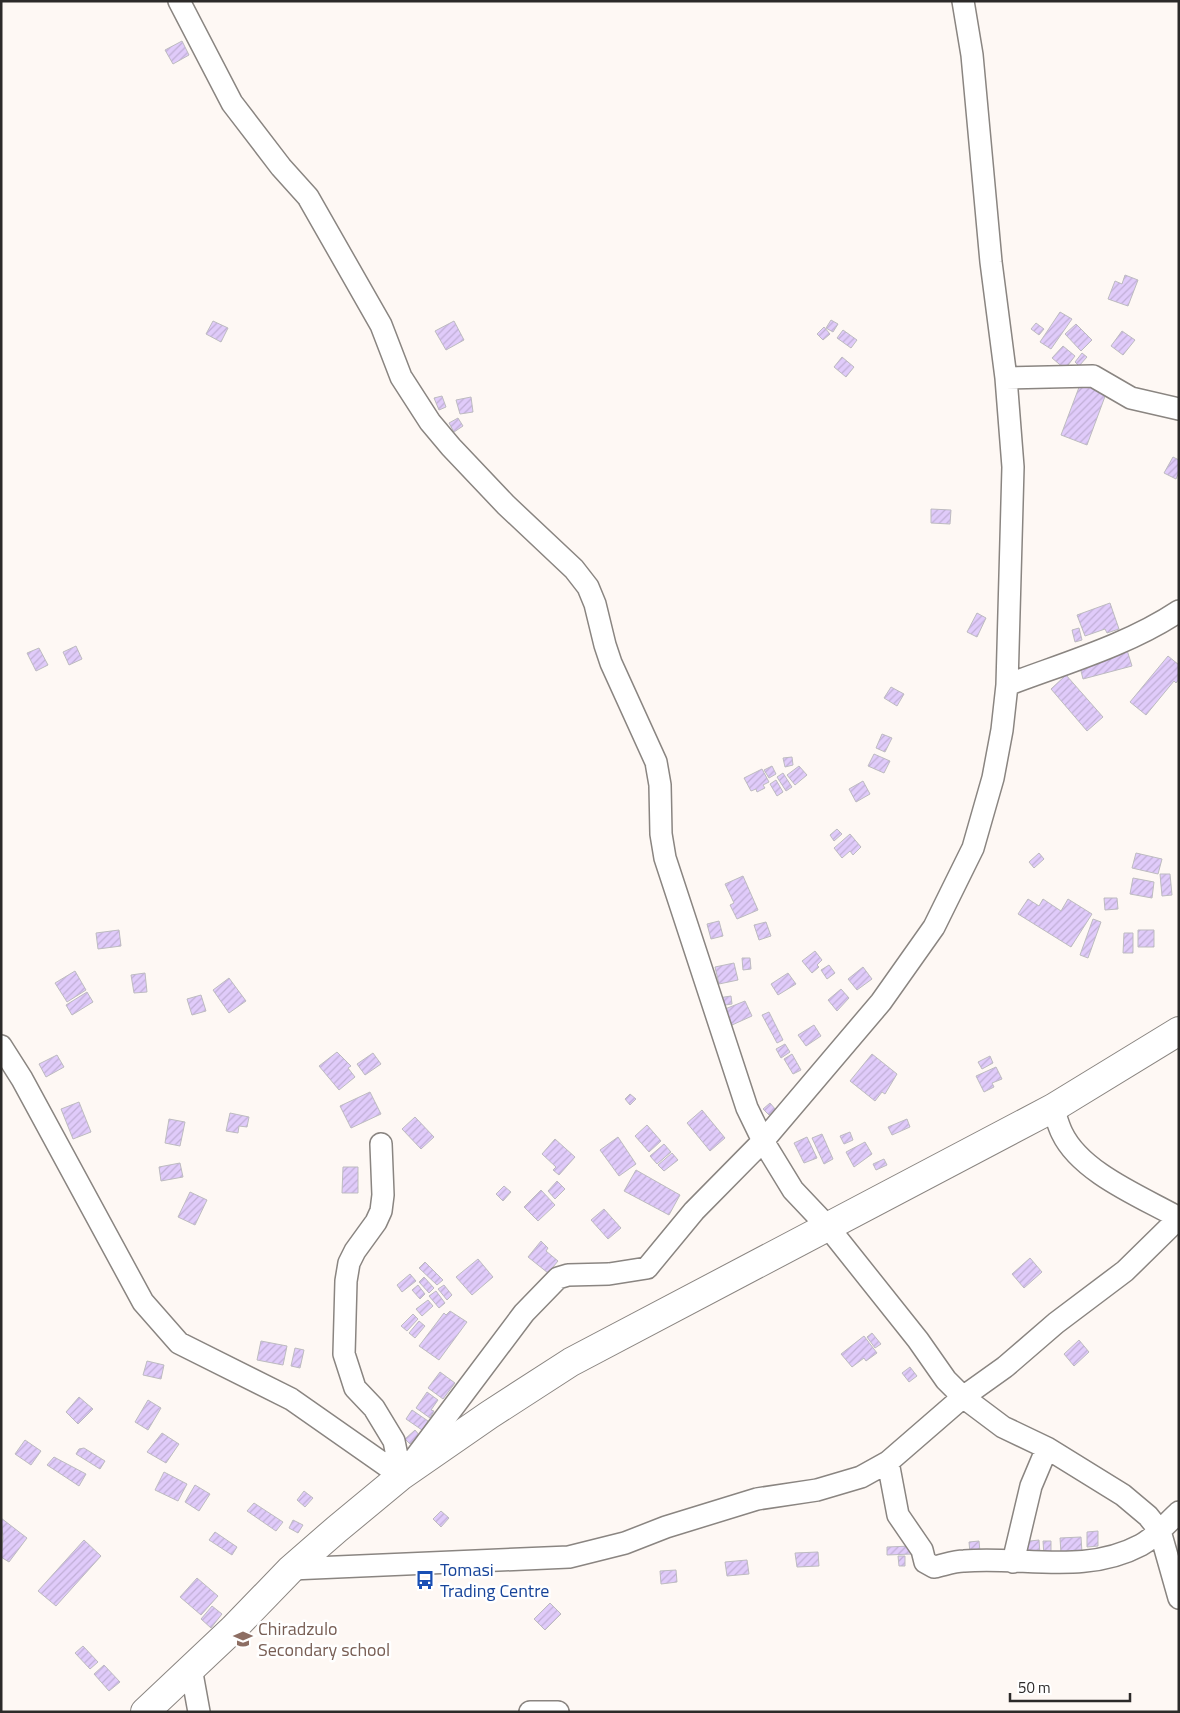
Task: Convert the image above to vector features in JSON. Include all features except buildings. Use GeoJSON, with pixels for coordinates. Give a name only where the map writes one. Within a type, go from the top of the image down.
{"type":"FeatureCollection","features":[{"type":"Feature","properties":{"kind":"main road"},"geometry":{"type":"LineString","coordinates":[[145,1712],[233,1629],[291,1569],[401,1476],[571,1362],[1053,1108],[1179,1031]]}},
{"type":"Feature","properties":{"kind":"street"},"geometry":{"type":"LineString","coordinates":[[179,1],[232,103],[281,167],[308,197],[381,325],[401,377],[430,422],[506,505],[574,569],[588,587],[595,604],[611,663],[656,762],[660,785],[661,834],[665,858],[747,1108],[763,1141],[793,1190],[828,1227],[918,1340],[946,1380],[963,1397],[1003,1427],[1047,1448],[1122,1495],[1148,1516],[1173,1520]]}},
{"type":"Feature","properties":{"kind":"street"},"geometry":{"type":"LineString","coordinates":[[401,1476],[524,1313],[558,1278],[568,1275],[609,1274],[647,1268],[694,1211],[763,1141],[881,1002],[934,926],[973,848],[993,778],[1008,685],[1013,467],[1006,378],[991,262],[972,55],[963,1]]}},
{"type":"Feature","properties":{"kind":"street"},"geometry":{"type":"LineString","coordinates":[[1006,378],[1093,376],[1131,398],[1179,409]]}},
{"type":"Feature","properties":{"kind":"street"},"geometry":{"type":"LineString","coordinates":[[1008,685],[1157,626],[1179,611]]}},
{"type":"Feature","properties":{"kind":"street"},"geometry":{"type":"LineString","coordinates":[[1,1046],[27,1087],[142,1302],[179,1343],[291,1399],[401,1476]]}},
{"type":"Feature","properties":{"kind":"street"},"geometry":{"type":"LineString","coordinates":[[291,1569],[569,1557],[625,1543],[666,1527],[757,1500],[817,1490],[861,1477],[888,1462],[963,1397],[1005,1367],[1056,1323],[1125,1271],[1179,1218],[1096,1172],[1080,1157],[1063,1134],[1053,1108]]}},
{"type":"Feature","properties":{"kind":"street"},"geometry":{"type":"LineString","coordinates":[[381,1144],[383,1195],[381,1211],[376,1222],[355,1251],[349,1263],[346,1281],[344,1354],[355,1388],[374,1408],[394,1441],[401,1476]]}},
{"type":"Feature","properties":{"kind":"street"},"geometry":{"type":"LineString","coordinates":[[1013,1562],[1031,1486],[1047,1448]]}},
{"type":"Feature","properties":{"kind":"street"},"geometry":{"type":"LineString","coordinates":[[888,1462],[898,1514],[922,1550],[925,1562],[934,1568],[963,1561],[1058,1564],[1086,1561],[1124,1553],[1143,1544],[1173,1520]]}},
{"type":"Feature","properties":{"kind":"street"},"geometry":{"type":"LineString","coordinates":[[1173,1520],[1179,1598]]}},
{"type":"Feature","properties":{"kind":"street"},"geometry":{"type":"LineString","coordinates":[[192,1668],[199,1712]]}},
{"type":"Feature","properties":{"kind":"street"},"geometry":{"type":"LineString","coordinates":[[530,1712],[558,1712]]}},
{"type":"Feature","properties":{"kind":"place","name":"Tomasi Trading Centre"},"geometry":{"type":"Point","coordinates":[425,1580]}},
{"type":"Feature","properties":{"kind":"place","name":"Chiradzulo Secondary school"},"geometry":{"type":"Point","coordinates":[243,1639]}}]}
